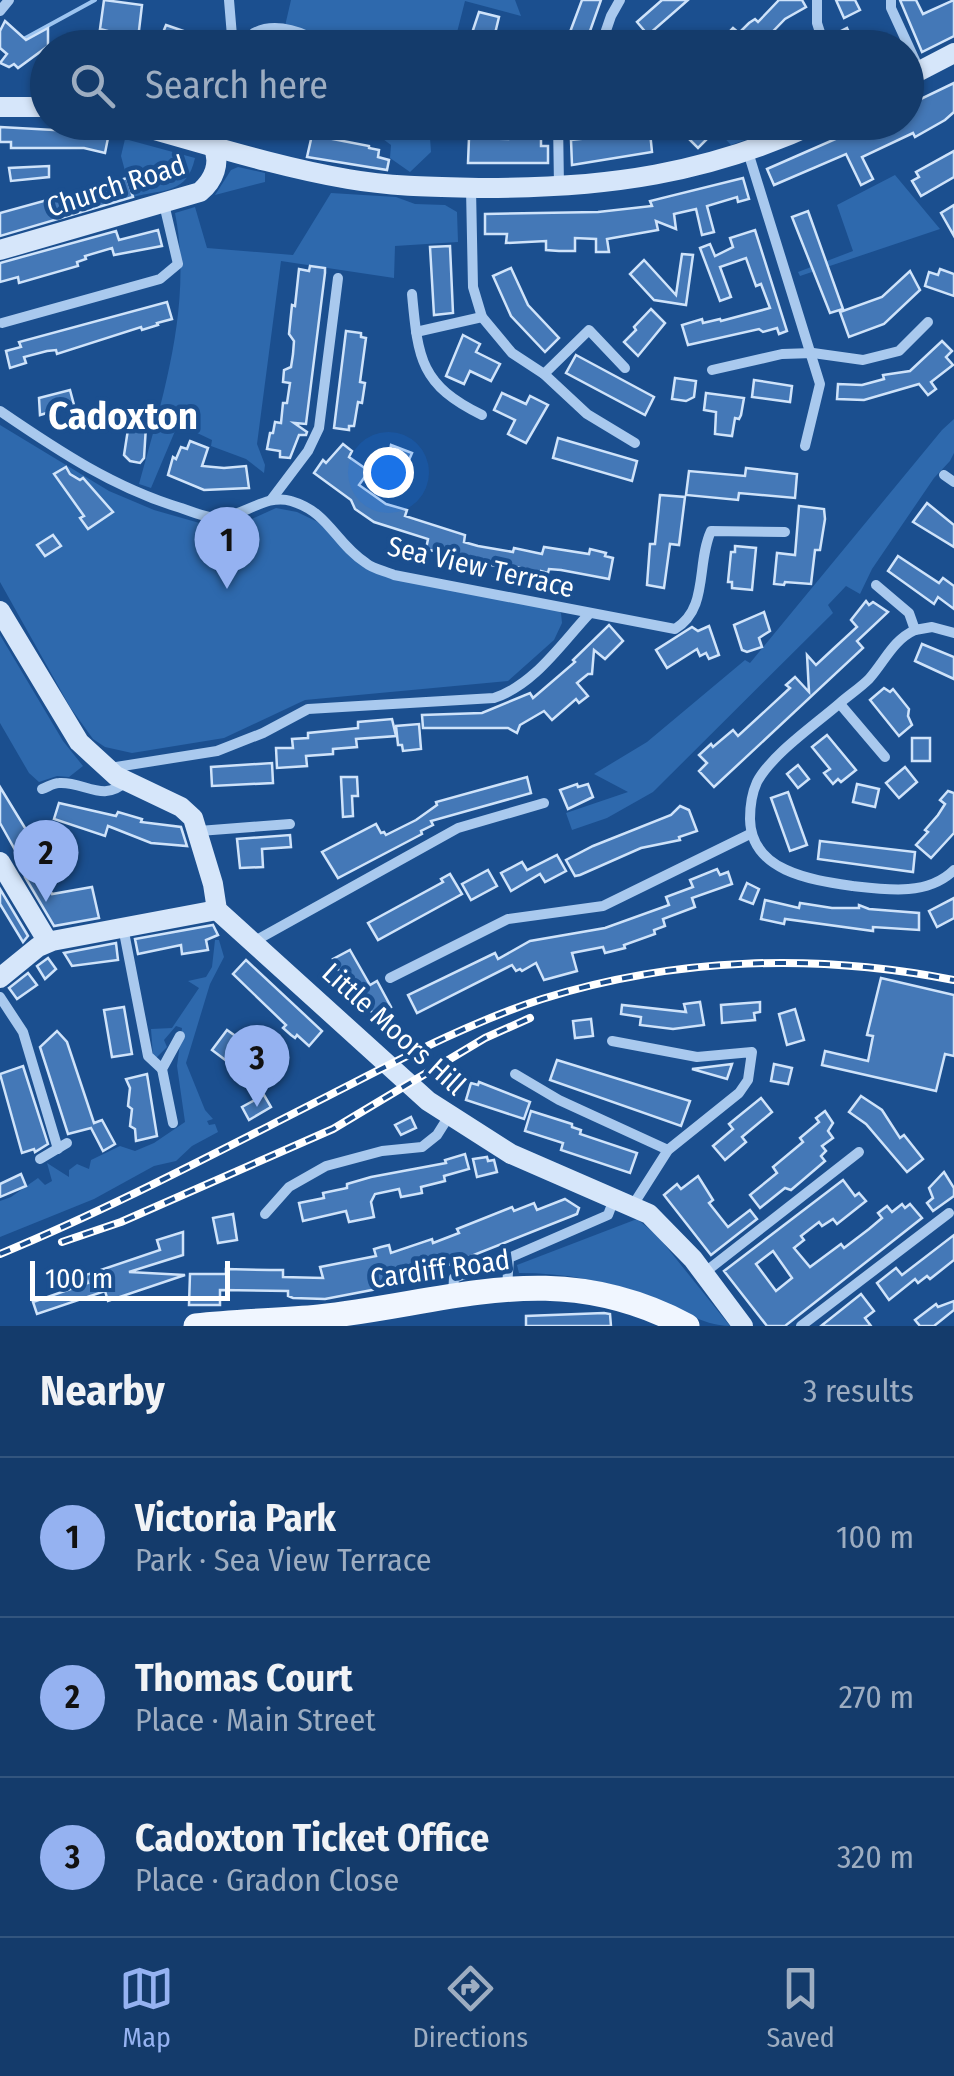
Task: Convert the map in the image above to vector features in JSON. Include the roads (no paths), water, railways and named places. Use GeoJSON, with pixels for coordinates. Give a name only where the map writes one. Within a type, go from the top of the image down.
{"type":"FeatureCollection","features":[{"type":"Feature","properties":{"kind":"main road","name":"Cardiff Road"},"geometry":{"type":"LineString","coordinates":[[196,1326],[406,1310],[453,1295],[544,1286],[591,1291],[642,1306],[687,1326]]}},
{"type":"Feature","properties":{"kind":"street"},"geometry":{"type":"LineString","coordinates":[[0,11],[10,0]]}},
{"type":"Feature","properties":{"kind":"street"},"geometry":{"type":"LineString","coordinates":[[229,0],[232,30]]}},
{"type":"Feature","properties":{"kind":"street"},"geometry":{"type":"LineString","coordinates":[[606,30],[620,0]]}},
{"type":"Feature","properties":{"kind":"street"},"geometry":{"type":"LineString","coordinates":[[817,0],[819,30]]}},
{"type":"Feature","properties":{"kind":"street"},"geometry":{"type":"LineString","coordinates":[[891,0],[898,30]]}},
{"type":"Feature","properties":{"kind":"street"},"geometry":{"type":"LineString","coordinates":[[924,68],[954,53]]}},
{"type":"Feature","properties":{"kind":"street"},"geometry":{"type":"LineString","coordinates":[[0,107],[30,107]]}},
{"type":"Feature","properties":{"kind":"street"},"geometry":{"type":"LineString","coordinates":[[191,140],[348,179],[471,188],[560,188],[668,174],[776,140]]}},
{"type":"Feature","properties":{"kind":"street"},"geometry":{"type":"LineString","coordinates":[[213,146],[214,140]]}},
{"type":"Feature","properties":{"kind":"street"},"geometry":{"type":"LineString","coordinates":[[559,140],[560,188]]}},
{"type":"Feature","properties":{"kind":"street","name":"Church Road"},"geometry":{"type":"LineString","coordinates":[[0,250],[200,192],[208,185],[218,157],[213,146]]}},
{"type":"Feature","properties":{"kind":"street"},"geometry":{"type":"LineString","coordinates":[[748,152],[820,384],[804,446]]}},
{"type":"Feature","properties":{"kind":"street"},"geometry":{"type":"LineString","coordinates":[[471,188],[473,287],[482,317],[512,352],[544,374],[587,414],[635,443]]}},
{"type":"Feature","properties":{"kind":"street"},"geometry":{"type":"LineString","coordinates":[[2,323],[160,278],[178,264],[164,204]]}},
{"type":"Feature","properties":{"kind":"street"},"geometry":{"type":"LineString","coordinates":[[0,411],[94,472],[137,494],[215,518],[245,512],[270,500],[308,451],[319,428],[338,278]]}},
{"type":"Feature","properties":{"kind":"street"},"geometry":{"type":"LineString","coordinates":[[412,294],[416,332],[432,382],[452,400],[482,415]]}},
{"type":"Feature","properties":{"kind":"street"},"geometry":{"type":"LineString","coordinates":[[416,332],[482,317]]}},
{"type":"Feature","properties":{"kind":"street"},"geometry":{"type":"LineString","coordinates":[[712,370],[782,354],[863,360],[899,350],[928,322]]}},
{"type":"Feature","properties":{"kind":"street"},"geometry":{"type":"LineString","coordinates":[[544,374],[588,330],[626,368]]}},
{"type":"Feature","properties":{"kind":"street","name":"Sea View Terrace"},"geometry":{"type":"LineString","coordinates":[[270,500],[289,500],[322,516],[366,564],[394,575],[675,629],[689,621],[697,604],[704,547],[711,530],[785,532]]}},
{"type":"Feature","properties":{"kind":"street"},"geometry":{"type":"LineString","coordinates":[[876,585],[909,613],[915,630]]}},
{"type":"Feature","properties":{"kind":"street"},"geometry":{"type":"LineString","coordinates":[[0,611],[68,726],[106,768],[125,782],[181,807],[193,818],[214,884],[217,910],[48,942],[0,978]]}},
{"type":"Feature","properties":{"kind":"street"},"geometry":{"type":"LineString","coordinates":[[106,768],[217,752],[308,710],[494,698],[513,692],[589,614]]}},
{"type":"Feature","properties":{"kind":"street"},"geometry":{"type":"LineString","coordinates":[[954,633],[932,627],[900,637],[867,680],[774,761],[757,782],[750,807],[750,834],[767,858],[783,871],[812,880],[891,890],[944,880],[954,870]]}},
{"type":"Feature","properties":{"kind":"street"},"geometry":{"type":"LineString","coordinates":[[840,704],[886,757]]}},
{"type":"Feature","properties":{"kind":"street"},"geometry":{"type":"LineString","coordinates":[[42,789],[59,782],[105,792],[118,789],[125,782]]}},
{"type":"Feature","properties":{"kind":"street"},"geometry":{"type":"LineString","coordinates":[[255,941],[458,828],[544,804]]}},
{"type":"Feature","properties":{"kind":"street"},"geometry":{"type":"LineString","coordinates":[[199,831],[290,824]]}},
{"type":"Feature","properties":{"kind":"street"},"geometry":{"type":"LineString","coordinates":[[390,978],[508,919],[603,906],[750,834]]}},
{"type":"Feature","properties":{"kind":"street"},"geometry":{"type":"LineString","coordinates":[[0,862],[48,942]]}},
{"type":"Feature","properties":{"kind":"street","name":"Little Moors Hill"},"geometry":{"type":"LineString","coordinates":[[217,910],[395,1074],[449,1116],[541,1168],[624,1201],[669,1233],[743,1326]]}},
{"type":"Feature","properties":{"kind":"street"},"geometry":{"type":"LineString","coordinates":[[123,926],[148,1056],[162,1069],[173,1123]]}},
{"type":"Feature","properties":{"kind":"street"},"geometry":{"type":"LineString","coordinates":[[0,997],[24,1032],[60,1146],[40,1159]]}},
{"type":"Feature","properties":{"kind":"street"},"geometry":{"type":"LineString","coordinates":[[162,1069],[180,1036]]}},
{"type":"Feature","properties":{"kind":"street"},"geometry":{"type":"LineString","coordinates":[[453,1295],[454,1278],[608,1215],[668,1150],[739,1093],[748,1080],[752,1052],[697,1057],[612,1040]]}},
{"type":"Feature","properties":{"kind":"street"},"geometry":{"type":"LineString","coordinates":[[515,1074],[559,1100],[668,1150]]}},
{"type":"Feature","properties":{"kind":"street"},"geometry":{"type":"LineString","coordinates":[[265,1214],[288,1187],[326,1166],[382,1151],[422,1147],[437,1135],[449,1116]]}},
{"type":"Feature","properties":{"kind":"street"},"geometry":{"type":"LineString","coordinates":[[704,1273],[858,1152]]}},
{"type":"Feature","properties":{"kind":"street"},"geometry":{"type":"LineString","coordinates":[[802,1326],[949,1214]]}},
{"type":"Feature","properties":{"kind":"street"},"geometry":{"type":"LineString","coordinates":[[507,1288],[509,1258]]}},
{"type":"Feature","properties":{"kind":"waterway"},"geometry":{"type":"LineString","coordinates":[[40,30],[95,0]]}},
{"type":"Feature","properties":{"kind":"waterway"},"geometry":{"type":"LineString","coordinates":[[20,41],[30,36]]}},
{"type":"Feature","properties":{"kind":"railway"},"geometry":{"type":"LineString","coordinates":[[0,1254],[124,1198],[433,1043],[542,999],[644,975],[747,964],[851,966],[954,980]]}},
{"type":"Feature","properties":{"kind":"railway"},"geometry":{"type":"LineString","coordinates":[[62,1242],[121,1222],[333,1129],[485,1038],[530,1018]]}},
{"type":"Feature","properties":{"kind":"place","name":"Victoria Park"},"geometry":{"type":"Point","coordinates":[227,589]}},
{"type":"Feature","properties":{"kind":"place","name":"Thomas Court"},"geometry":{"type":"Point","coordinates":[46,902]}},
{"type":"Feature","properties":{"kind":"place","name":"Cadoxton Ticket Office"},"geometry":{"type":"Point","coordinates":[257,1107]}},
{"type":"Feature","properties":{"kind":"district","name":"Cadoxton"},"geometry":{"type":"Point","coordinates":[123,416]}}]}
